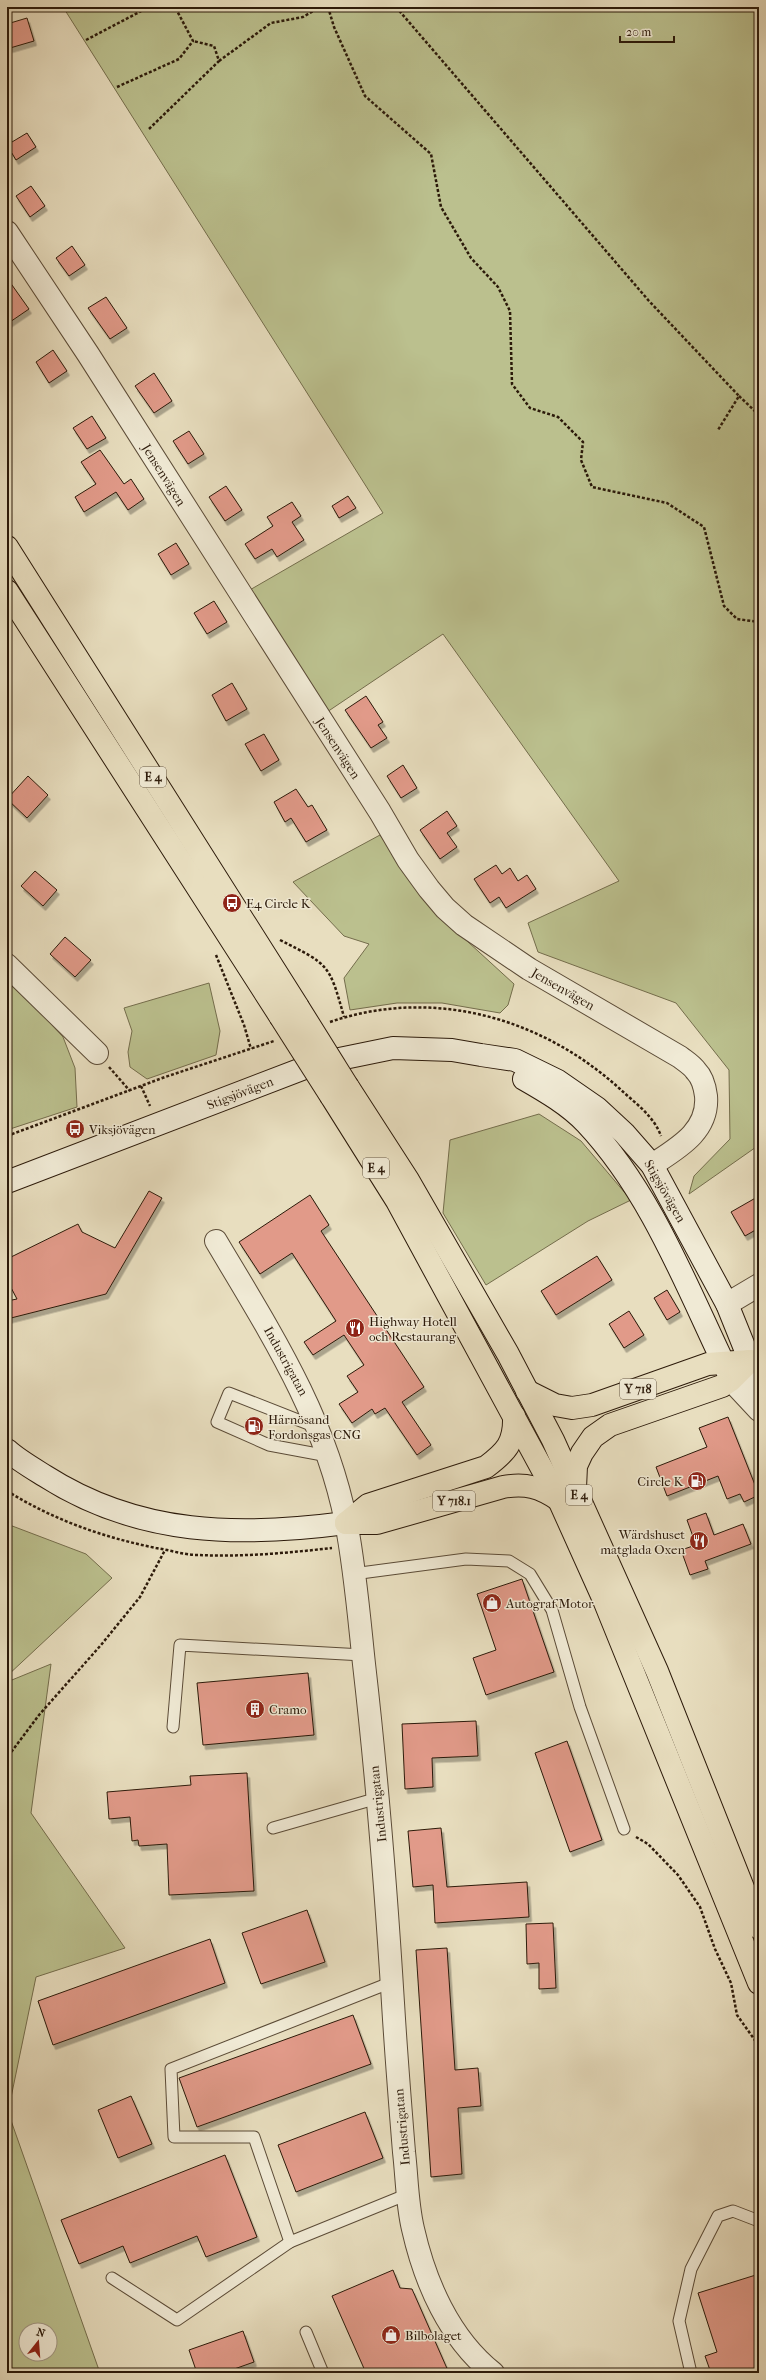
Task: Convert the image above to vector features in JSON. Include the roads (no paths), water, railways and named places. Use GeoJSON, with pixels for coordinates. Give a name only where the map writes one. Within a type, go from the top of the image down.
{"type":"FeatureCollection","features":[{"type":"Feature","properties":{"kind":"highway","name":"E 4"},"geometry":{"type":"LineString","coordinates":[[7,548],[289,1012]]}},
{"type":"Feature","properties":{"kind":"highway","name":"E 4"},"geometry":{"type":"LineString","coordinates":[[7,591],[289,1012],[340,1091],[408,1180],[527,1391],[567,1494],[604,1600],[759,1983]]}},
{"type":"Feature","properties":{"kind":"highway","name":"E 4"},"geometry":{"type":"LineString","coordinates":[[340,1091],[397,1202],[514,1416],[567,1494],[654,1664],[759,1928]]}},
{"type":"Feature","properties":{"kind":"highway","name":"Y 718"},"geometry":{"type":"LineString","coordinates":[[567,1494],[576,1466],[582,1453],[593,1437],[610,1425],[707,1392],[727,1371],[750,1361]]}},
{"type":"Feature","properties":{"kind":"highway","name":"Y 718"},"geometry":{"type":"LineString","coordinates":[[527,1391],[555,1405],[572,1408],[592,1406],[708,1364],[727,1371]]}},
{"type":"Feature","properties":{"kind":"highway","name":"Y 718.1"},"geometry":{"type":"LineString","coordinates":[[346,1523],[368,1506],[486,1467],[500,1456],[511,1442],[515,1433],[514,1416]]}},
{"type":"Feature","properties":{"kind":"highway","name":"Y 718.1"},"geometry":{"type":"LineString","coordinates":[[346,1523],[377,1523],[518,1484],[530,1485],[544,1490],[567,1494]]}},
{"type":"Feature","properties":{"kind":"street","name":"Jensenvägen"},"geometry":{"type":"LineString","coordinates":[[7,232],[88,354],[380,812],[408,860],[429,889],[445,908],[464,925],[528,969],[680,1057],[697,1071],[705,1088],[707,1108],[702,1125],[679,1147],[652,1165]]}},
{"type":"Feature","properties":{"kind":"street"},"geometry":{"type":"LineString","coordinates":[[7,965],[97,1053]]}},
{"type":"Feature","properties":{"kind":"street","name":"Stigsjövägen"},"geometry":{"type":"LineString","coordinates":[[7,1182],[315,1064],[393,1048],[452,1050],[515,1060],[558,1081],[598,1108],[624,1133],[652,1165],[727,1304],[756,1375],[759,1392]]}},
{"type":"Feature","properties":{"kind":"street","name":"Stigsjövägen"},"geometry":{"type":"LineString","coordinates":[[481,1055],[548,1093],[585,1122],[616,1158],[653,1217],[727,1371],[759,1410]]}},
{"type":"Feature","properties":{"kind":"street","name":"Industrigatan"},"geometry":{"type":"LineString","coordinates":[[216,1241],[285,1356],[319,1428],[346,1523],[363,1655],[378,1798],[408,2194],[412,2227],[420,2257],[443,2314],[464,2342],[493,2373]]}},
{"type":"Feature","properties":{"kind":"street"},"geometry":{"type":"LineString","coordinates":[[727,1304],[759,1285]]}},
{"type":"Feature","properties":{"kind":"street","name":"Y 718.1"},"geometry":{"type":"LineString","coordinates":[[7,1450],[68,1490],[107,1508],[153,1522],[243,1531],[298,1529],[346,1523]]}},
{"type":"Feature","properties":{"kind":"lane"},"geometry":{"type":"LineString","coordinates":[[319,1428],[229,1394],[217,1422],[269,1445],[328,1456]]}},
{"type":"Feature","properties":{"kind":"lane"},"geometry":{"type":"LineString","coordinates":[[353,1574],[466,1559],[509,1561],[530,1574],[552,1610],[580,1707],[624,1829]]}},
{"type":"Feature","properties":{"kind":"lane"},"geometry":{"type":"LineString","coordinates":[[173,1727],[180,1645],[363,1655]]}},
{"type":"Feature","properties":{"kind":"lane"},"geometry":{"type":"LineString","coordinates":[[273,1828],[378,1798]]}},
{"type":"Feature","properties":{"kind":"lane"},"geometry":{"type":"LineString","coordinates":[[290,2242],[254,2137],[174,2137],[171,2069],[392,1982]]}},
{"type":"Feature","properties":{"kind":"lane"},"geometry":{"type":"LineString","coordinates":[[112,2278],[177,2320],[290,2242],[408,2194]]}},
{"type":"Feature","properties":{"kind":"lane"},"geometry":{"type":"LineString","coordinates":[[691,2373],[680,2321],[691,2269],[718,2216],[733,2211],[759,2221]]}},
{"type":"Feature","properties":{"kind":"lane"},"geometry":{"type":"LineString","coordinates":[[306,2332],[324,2373]]}},
{"type":"Feature","properties":{"kind":"place","name":"E4 Circle K"},"geometry":{"type":"Point","coordinates":[232,903]}},
{"type":"Feature","properties":{"kind":"place","name":"Viksjövägen"},"geometry":{"type":"Point","coordinates":[75,1129]}},
{"type":"Feature","properties":{"kind":"place","name":"Highway Hotell och Restaurang"},"geometry":{"type":"Point","coordinates":[355,1328]}},
{"type":"Feature","properties":{"kind":"place","name":"Härnösand Fordonsgas CNG"},"geometry":{"type":"Point","coordinates":[254,1426]}},
{"type":"Feature","properties":{"kind":"place","name":"Circle K"},"geometry":{"type":"Point","coordinates":[697,1481]}},
{"type":"Feature","properties":{"kind":"place","name":"Wärdshuset matglada Oxen"},"geometry":{"type":"Point","coordinates":[699,1541]}},
{"type":"Feature","properties":{"kind":"place","name":"Autograf Motor"},"geometry":{"type":"Point","coordinates":[492,1603]}},
{"type":"Feature","properties":{"kind":"place","name":"Cramo"},"geometry":{"type":"Point","coordinates":[255,1709]}},
{"type":"Feature","properties":{"kind":"place","name":"Bilbolaget"},"geometry":{"type":"Point","coordinates":[391,2335]}}]}
